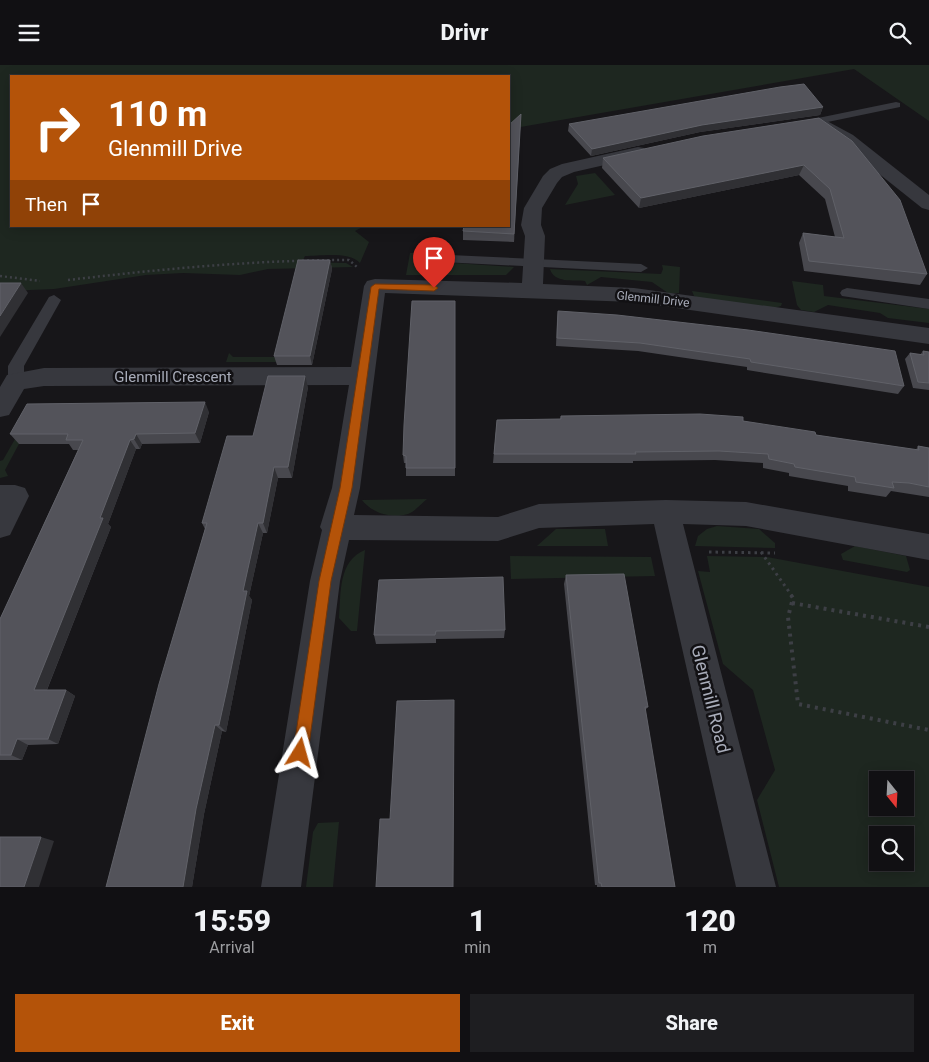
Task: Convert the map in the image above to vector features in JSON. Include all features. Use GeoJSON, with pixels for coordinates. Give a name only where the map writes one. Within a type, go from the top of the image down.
{"type":"FeatureCollection","features":[{"type":"Feature","properties":{"kind":"street"},"geometry":{"type":"LineString","coordinates":[[810,122],[846,139],[929,204]]}},
{"type":"Feature","properties":{"kind":"street"},"geometry":{"type":"LineString","coordinates":[[532,290],[535,235],[531,225],[533,208],[549,180],[556,173],[568,168],[652,149]]}},
{"type":"Feature","properties":{"kind":"street"},"geometry":{"type":"LineString","coordinates":[[281,887],[325,581],[335,527],[346,488],[375,287]]}},
{"type":"Feature","properties":{"kind":"street","name":"Glenmill Drive"},"geometry":{"type":"LineString","coordinates":[[375,287],[532,290],[634,295],[929,336]]}},
{"type":"Feature","properties":{"kind":"street","name":"Glenmill Crescent"},"geometry":{"type":"LineString","coordinates":[[16,381],[44,377],[363,376]]}},
{"type":"Feature","properties":{"kind":"street"},"geometry":{"type":"LineString","coordinates":[[0,408],[16,381]]}},
{"type":"Feature","properties":{"kind":"street"},"geometry":{"type":"LineString","coordinates":[[0,496],[15,496],[0,526]]}},
{"type":"Feature","properties":{"kind":"street"},"geometry":{"type":"LineString","coordinates":[[335,527],[498,529],[540,515],[666,512],[746,514],[929,547]]}},
{"type":"Feature","properties":{"kind":"street","name":"Glenmill Road"},"geometry":{"type":"LineString","coordinates":[[666,512],[756,887]]}},
{"type":"Feature","properties":{"kind":"lane"},"geometry":{"type":"LineString","coordinates":[[810,122],[896,105]]}},
{"type":"Feature","properties":{"kind":"lane"},"geometry":{"type":"LineString","coordinates":[[428,258],[641,268]]}},
{"type":"Feature","properties":{"kind":"lane"},"geometry":{"type":"LineString","coordinates":[[847,293],[929,304]]}},
{"type":"Feature","properties":{"kind":"lane"},"geometry":{"type":"LineString","coordinates":[[16,381],[16,366],[54,300]]}},
{"type":"Feature","properties":{"kind":"path"},"geometry":{"type":"LineString","coordinates":[[63,281],[213,264],[246,264],[262,260],[349,260],[357,266],[360,276],[375,287]]}},
{"type":"Feature","properties":{"kind":"path"},"geometry":{"type":"LineString","coordinates":[[0,277],[47,282]]}},
{"type":"Feature","properties":{"kind":"path"},"geometry":{"type":"LineString","coordinates":[[676,551],[761,552],[784,555]]}},
{"type":"Feature","properties":{"kind":"path"},"geometry":{"type":"LineString","coordinates":[[761,552],[793,598],[788,617],[798,704],[929,731]]}},
{"type":"Feature","properties":{"kind":"path"},"geometry":{"type":"LineString","coordinates":[[792,603],[929,627]]}},
{"type":"Feature","properties":{"kind":"shaded area"},"geometry":{"type":"Polygon","coordinates":[[[0,65],[929,65],[929,121],[854,69],[510,129],[510,75],[10,75],[10,227],[362,227],[355,231],[369,242],[360,263],[349,257],[334,255],[305,256],[302,262],[346,263],[353,267],[268,269],[240,275],[183,273],[146,275],[54,289],[7,291],[0,289],[0,65]]]}},
{"type":"Feature","properties":{"kind":"shaded area"},"geometry":{"type":"Polygon","coordinates":[[[595,173],[615,195],[565,205],[578,184],[576,176],[595,173]]]}},
{"type":"Feature","properties":{"kind":"shaded area"},"geometry":{"type":"Polygon","coordinates":[[[410,253],[424,253],[420,259],[423,261],[514,267],[506,275],[406,275],[410,253]]]}},
{"type":"Feature","properties":{"kind":"shaded area"},"geometry":{"type":"Polygon","coordinates":[[[662,265],[680,267],[679,293],[668,293],[652,282],[601,277],[587,285],[585,281],[555,277],[550,269],[661,274],[662,265]]]}},
{"type":"Feature","properties":{"kind":"shaded area"},"geometry":{"type":"Polygon","coordinates":[[[792,281],[823,285],[824,296],[929,309],[929,323],[888,318],[880,313],[828,305],[814,312],[801,310],[797,305],[792,281]]]}},
{"type":"Feature","properties":{"kind":"shaded area"},"geometry":{"type":"Polygon","coordinates":[[[692,291],[782,303],[781,306],[774,308],[700,299],[694,296],[692,291]]]}},
{"type":"Feature","properties":{"kind":"shaded area"},"geometry":{"type":"Polygon","coordinates":[[[229,353],[233,357],[277,357],[277,362],[226,362],[229,353]]]}},
{"type":"Feature","properties":{"kind":"shaded area"},"geometry":{"type":"Polygon","coordinates":[[[30,413],[35,414],[5,470],[8,476],[0,478],[0,461],[3,460],[30,413]]]}},
{"type":"Feature","properties":{"kind":"shaded area"},"geometry":{"type":"Polygon","coordinates":[[[427,499],[410,513],[395,516],[382,514],[366,505],[362,500],[427,499]]]}},
{"type":"Feature","properties":{"kind":"shaded area"},"geometry":{"type":"Polygon","coordinates":[[[717,526],[759,529],[775,543],[775,548],[695,546],[698,536],[707,529],[717,526]]]}},
{"type":"Feature","properties":{"kind":"shaded area"},"geometry":{"type":"Polygon","coordinates":[[[556,529],[605,529],[608,546],[537,546],[556,529]]]}},
{"type":"Feature","properties":{"kind":"shaded area"},"geometry":{"type":"Polygon","coordinates":[[[855,546],[906,556],[910,570],[907,572],[843,560],[841,554],[855,546]]]}},
{"type":"Feature","properties":{"kind":"shaded area"},"geometry":{"type":"Polygon","coordinates":[[[365,550],[357,631],[351,631],[339,618],[341,588],[345,570],[350,562],[356,555],[365,550]]]}},
{"type":"Feature","properties":{"kind":"shaded area"},"geometry":{"type":"Polygon","coordinates":[[[510,556],[651,557],[655,576],[511,579],[510,556]]]}},
{"type":"Feature","properties":{"kind":"shaded area"},"geometry":{"type":"Polygon","coordinates":[[[707,556],[767,557],[929,587],[929,887],[779,887],[757,800],[775,770],[753,690],[723,664],[698,571],[710,572],[707,556]]]}},
{"type":"Feature","properties":{"kind":"shaded area"},"geometry":{"type":"Polygon","coordinates":[[[339,822],[333,887],[306,887],[313,832],[318,823],[339,822]]]}},
{"type":"Feature","properties":{"kind":"building"},"geometry":{"type":"Polygon","coordinates":[[[804,84],[823,107],[702,125],[592,149],[569,124],[780,87],[804,84]]]}},
{"type":"Feature","properties":{"kind":"building"},"geometry":{"type":"Polygon","coordinates":[[[521,114],[514,234],[463,231],[464,227],[510,227],[510,124],[521,114]]]}},
{"type":"Feature","properties":{"kind":"building"},"geometry":{"type":"Polygon","coordinates":[[[819,118],[852,141],[900,200],[927,274],[809,261],[803,233],[844,238],[830,189],[804,165],[641,198],[603,158],[703,136],[819,118]]]}},
{"type":"Feature","properties":{"kind":"building"},"geometry":{"type":"Polygon","coordinates":[[[298,260],[330,260],[310,356],[274,356],[298,260]]]}},
{"type":"Feature","properties":{"kind":"building"},"geometry":{"type":"Polygon","coordinates":[[[0,283],[21,283],[0,316],[0,283]]]}},
{"type":"Feature","properties":{"kind":"building"},"geometry":{"type":"Polygon","coordinates":[[[412,301],[455,301],[455,468],[406,468],[406,456],[403,455],[404,425],[412,301]]]}},
{"type":"Feature","properties":{"kind":"building"},"geometry":{"type":"Polygon","coordinates":[[[558,311],[617,315],[748,330],[895,351],[904,386],[751,362],[750,359],[640,343],[557,338],[558,311]]]}},
{"type":"Feature","properties":{"kind":"building"},"geometry":{"type":"Polygon","coordinates":[[[923,351],[929,352],[929,383],[918,382],[910,353],[924,355],[923,351]]]}},
{"type":"Feature","properties":{"kind":"building"},"geometry":{"type":"Polygon","coordinates":[[[268,376],[305,376],[288,467],[274,467],[263,523],[258,523],[243,591],[247,591],[228,684],[219,725],[215,725],[196,809],[183,887],[106,887],[159,684],[207,523],[202,523],[227,436],[253,436],[268,376]]]}},
{"type":"Feature","properties":{"kind":"building"},"geometry":{"type":"Polygon","coordinates":[[[205,402],[195,433],[136,434],[134,439],[130,440],[100,518],[103,518],[34,690],[66,690],[48,739],[17,739],[11,755],[0,755],[0,619],[83,440],[66,440],[68,434],[10,434],[27,404],[205,402]]]}},
{"type":"Feature","properties":{"kind":"building"},"geometry":{"type":"Polygon","coordinates":[[[700,414],[743,417],[743,421],[815,432],[816,435],[919,450],[918,446],[929,448],[929,487],[892,482],[894,488],[856,482],[855,477],[795,467],[794,464],[769,459],[768,454],[719,451],[635,452],[636,454],[494,454],[497,420],[561,419],[561,416],[700,414]]]}},
{"type":"Feature","properties":{"kind":"building"},"geometry":{"type":"Polygon","coordinates":[[[624,574],[648,707],[645,707],[675,887],[602,887],[601,883],[599,883],[566,575],[624,574]]]}},
{"type":"Feature","properties":{"kind":"building"},"geometry":{"type":"Polygon","coordinates":[[[503,577],[505,630],[436,631],[435,635],[374,635],[379,580],[503,577]]]}},
{"type":"Feature","properties":{"kind":"building"},"geometry":{"type":"Polygon","coordinates":[[[454,700],[453,887],[376,887],[380,819],[390,819],[397,701],[454,700]]]}},
{"type":"Feature","properties":{"kind":"building"},"geometry":{"type":"Polygon","coordinates":[[[0,837],[41,837],[24,887],[0,887],[0,837]]]}},
{"type":"Feature","properties":{"kind":"route"},"geometry":{"type":"LineString","coordinates":[[300,753],[325,581],[335,527],[346,488],[375,287],[434,288]]}}]}
